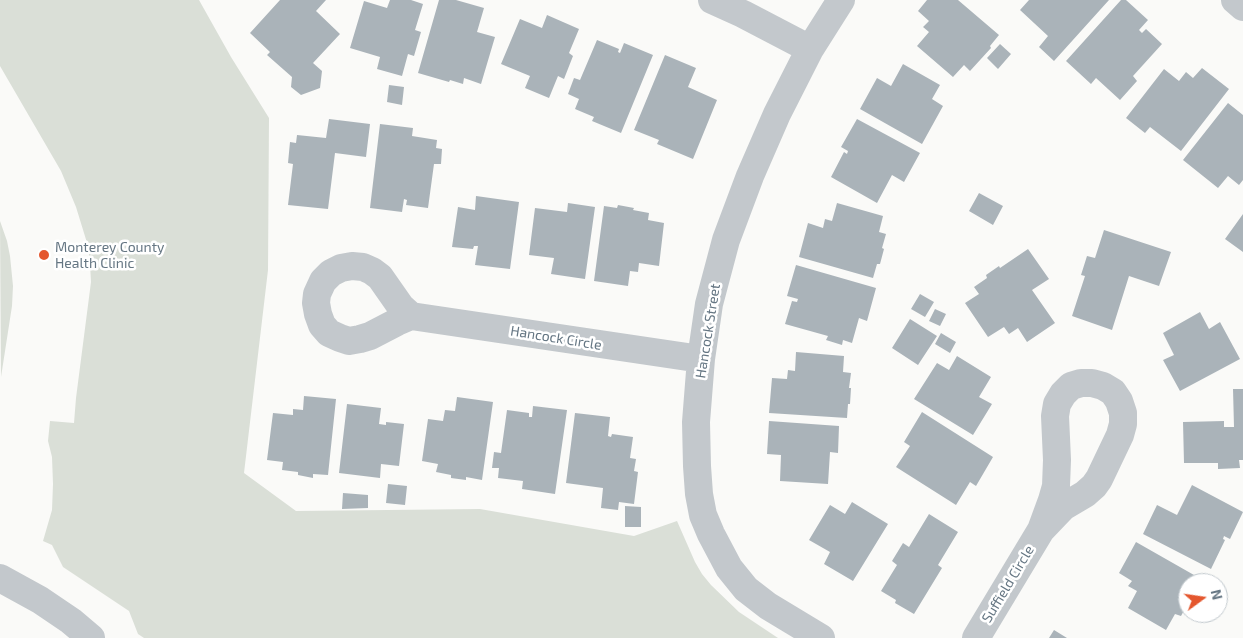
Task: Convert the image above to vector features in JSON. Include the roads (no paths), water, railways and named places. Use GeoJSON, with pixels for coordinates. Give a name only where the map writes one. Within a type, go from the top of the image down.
{"type":"FeatureCollection","features":[{"type":"Feature","properties":{"kind":"street"},"geometry":{"type":"LineString","coordinates":[[712,0],[810,49]]}},
{"type":"Feature","properties":{"kind":"street","name":"Hancock Street"},"geometry":{"type":"LineString","coordinates":[[821,638],[768,606],[746,589],[729,568],[703,515],[699,494],[696,422],[709,304],[726,240],[750,176],[777,114],[810,49],[841,0]]}},
{"type":"Feature","properties":{"kind":"street"},"geometry":{"type":"LineString","coordinates":[[1235,0],[1243,7]]}},
{"type":"Feature","properties":{"kind":"street","name":"Hancock Circle"},"geometry":{"type":"LineString","coordinates":[[411,316],[702,360]]}},
{"type":"Feature","properties":{"kind":"street","name":"Suffield Circle"},"geometry":{"type":"LineString","coordinates":[[976,638],[1041,530],[1052,500],[1056,486],[1055,416],[1057,404],[1071,386],[1092,383],[1103,386],[1113,392],[1123,412],[1123,424],[1120,435],[1094,486],[1085,494],[1063,507],[1041,530]]}},
{"type":"Feature","properties":{"kind":"street"},"geometry":{"type":"LineString","coordinates":[[2,585],[40,600],[71,621],[91,638]]}},
{"type":"Feature","properties":{"kind":"place","name":"Monterey County Health Clinic"},"geometry":{"type":"Point","coordinates":[44,255]}}]}
